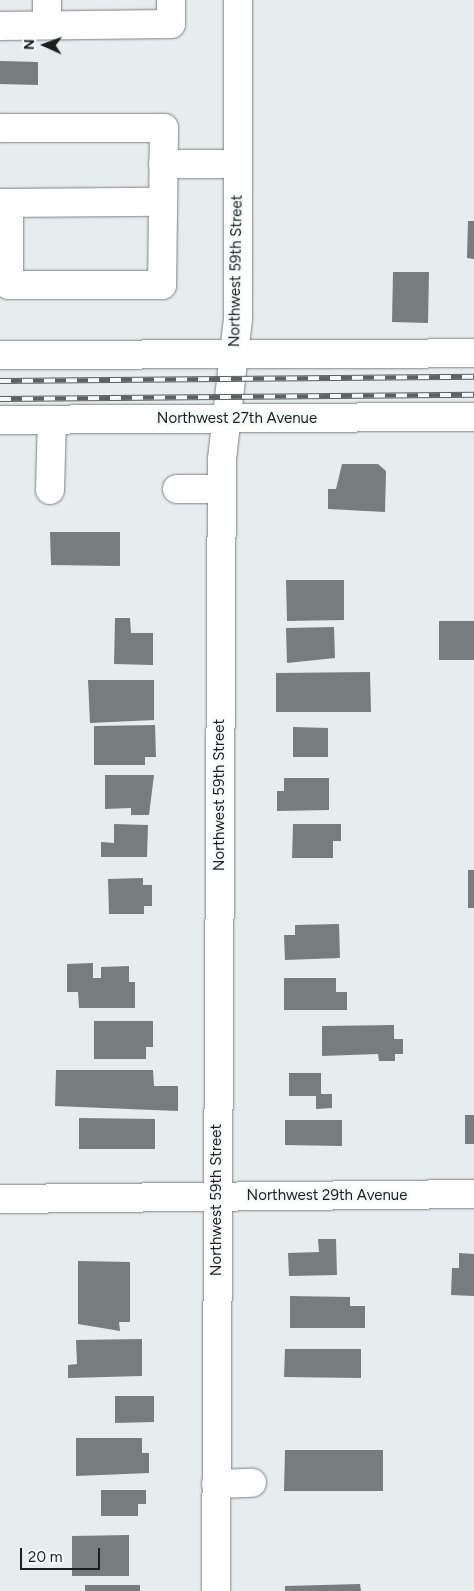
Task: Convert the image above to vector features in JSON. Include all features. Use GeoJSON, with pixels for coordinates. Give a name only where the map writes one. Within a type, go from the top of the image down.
{"type":"FeatureCollection","features":[{"type":"Feature","properties":{"kind":"street"},"geometry":{"type":"LineString","coordinates":[[0,26],[47,13],[172,24],[171,0]]}},
{"type":"Feature","properties":{"kind":"street","name":"Northwest 59th Street"},"geometry":{"type":"LineString","coordinates":[[216,1591],[222,489],[226,420],[234,354],[238,164],[238,0]]}},
{"type":"Feature","properties":{"kind":"street"},"geometry":{"type":"LineString","coordinates":[[0,128],[164,128],[162,285],[9,285],[4,203],[163,202]]}},
{"type":"Feature","properties":{"kind":"street"},"geometry":{"type":"LineString","coordinates":[[163,164],[238,164]]}},
{"type":"Feature","properties":{"kind":"street"},"geometry":{"type":"LineString","coordinates":[[0,355],[474,353]]}},
{"type":"Feature","properties":{"kind":"street","name":"Northwest 27th Avenue"},"geometry":{"type":"LineString","coordinates":[[0,420],[474,417]]}},
{"type":"Feature","properties":{"kind":"street"},"geometry":{"type":"LineString","coordinates":[[50,490],[52,420]]}},
{"type":"Feature","properties":{"kind":"street"},"geometry":{"type":"LineString","coordinates":[[177,489],[222,489]]}},
{"type":"Feature","properties":{"kind":"street","name":"Northwest 29th Avenue"},"geometry":{"type":"LineString","coordinates":[[0,1199],[474,1194]]}},
{"type":"Feature","properties":{"kind":"street"},"geometry":{"type":"LineString","coordinates":[[216,1484],[252,1483]]}},
{"type":"Feature","properties":{"kind":"building"},"geometry":{"type":"Polygon","coordinates":[[[0,61],[38,62],[38,85],[0,84],[0,61]]]}},
{"type":"Feature","properties":{"kind":"building"},"geometry":{"type":"Polygon","coordinates":[[[468,221],[474,221],[474,259],[467,258],[468,221]]]}},
{"type":"Feature","properties":{"kind":"building"},"geometry":{"type":"Polygon","coordinates":[[[393,272],[429,272],[428,323],[392,322],[393,272]]]}},
{"type":"Feature","properties":{"kind":"building"},"geometry":{"type":"Polygon","coordinates":[[[342,464],[378,464],[386,471],[385,512],[328,509],[328,489],[336,489],[342,464]]]}},
{"type":"Feature","properties":{"kind":"building"},"geometry":{"type":"Polygon","coordinates":[[[50,532],[120,532],[120,566],[51,565],[50,532]]]}},
{"type":"Feature","properties":{"kind":"building"},"geometry":{"type":"Polygon","coordinates":[[[286,580],[344,580],[344,620],[287,621],[286,580]]]}},
{"type":"Feature","properties":{"kind":"building"},"geometry":{"type":"Polygon","coordinates":[[[115,618],[130,618],[131,633],[153,633],[153,665],[114,664],[115,618]]]}},
{"type":"Feature","properties":{"kind":"building"},"geometry":{"type":"Polygon","coordinates":[[[439,621],[474,621],[474,660],[439,660],[439,621]]]}},
{"type":"Feature","properties":{"kind":"building"},"geometry":{"type":"Polygon","coordinates":[[[334,627],[335,658],[287,663],[286,628],[334,627]]]}},
{"type":"Feature","properties":{"kind":"building"},"geometry":{"type":"Polygon","coordinates":[[[370,672],[371,712],[276,712],[276,673],[370,672]]]}},
{"type":"Feature","properties":{"kind":"building"},"geometry":{"type":"Polygon","coordinates":[[[88,680],[154,680],[154,720],[90,723],[88,680]]]}},
{"type":"Feature","properties":{"kind":"building"},"geometry":{"type":"Polygon","coordinates":[[[155,725],[156,757],[145,757],[145,765],[94,765],[94,726],[155,725]]]}},
{"type":"Feature","properties":{"kind":"building"},"geometry":{"type":"Polygon","coordinates":[[[293,727],[328,728],[328,757],[293,757],[293,727]]]}},
{"type":"Feature","properties":{"kind":"building"},"geometry":{"type":"Polygon","coordinates":[[[105,775],[154,775],[149,815],[131,815],[131,808],[105,809],[105,775]]]}},
{"type":"Feature","properties":{"kind":"building"},"geometry":{"type":"Polygon","coordinates":[[[284,778],[329,778],[329,810],[277,811],[277,791],[284,791],[284,778]]]}},
{"type":"Feature","properties":{"kind":"building"},"geometry":{"type":"Polygon","coordinates":[[[114,824],[148,825],[147,857],[101,857],[101,842],[114,843],[114,824]]]}},
{"type":"Feature","properties":{"kind":"building"},"geometry":{"type":"Polygon","coordinates":[[[293,824],[341,824],[341,841],[333,841],[333,858],[292,858],[293,824]]]}},
{"type":"Feature","properties":{"kind":"building"},"geometry":{"type":"Polygon","coordinates":[[[468,870],[474,870],[474,908],[468,908],[468,870]]]}},
{"type":"Feature","properties":{"kind":"building"},"geometry":{"type":"Polygon","coordinates":[[[143,878],[143,885],[152,885],[152,906],[144,906],[144,914],[109,914],[108,879],[143,878]]]}},
{"type":"Feature","properties":{"kind":"building"},"geometry":{"type":"Polygon","coordinates":[[[339,924],[340,958],[285,960],[284,935],[295,935],[295,925],[339,924]]]}},
{"type":"Feature","properties":{"kind":"building"},"geometry":{"type":"Polygon","coordinates":[[[93,963],[93,978],[101,978],[101,967],[129,966],[129,982],[135,982],[135,1008],[79,1008],[78,992],[67,992],[67,964],[93,963]]]}},
{"type":"Feature","properties":{"kind":"building"},"geometry":{"type":"Polygon","coordinates":[[[284,978],[336,978],[336,992],[347,992],[347,1010],[284,1010],[284,978]]]}},
{"type":"Feature","properties":{"kind":"building"},"geometry":{"type":"Polygon","coordinates":[[[94,1021],[153,1021],[153,1047],[146,1047],[146,1059],[94,1059],[94,1021]]]}},
{"type":"Feature","properties":{"kind":"building"},"geometry":{"type":"Polygon","coordinates":[[[394,1025],[394,1039],[403,1039],[403,1054],[395,1054],[395,1061],[379,1061],[378,1054],[322,1056],[322,1026],[394,1025]]]}},
{"type":"Feature","properties":{"kind":"building"},"geometry":{"type":"Polygon","coordinates":[[[56,1070],[153,1070],[154,1086],[178,1086],[178,1111],[55,1106],[56,1070]]]}},
{"type":"Feature","properties":{"kind":"building"},"geometry":{"type":"Polygon","coordinates":[[[289,1073],[321,1073],[321,1094],[332,1094],[332,1108],[316,1109],[316,1096],[289,1096],[289,1073]]]}},
{"type":"Feature","properties":{"kind":"building"},"geometry":{"type":"Polygon","coordinates":[[[465,1115],[474,1115],[474,1144],[465,1144],[465,1115]]]}},
{"type":"Feature","properties":{"kind":"building"},"geometry":{"type":"Polygon","coordinates":[[[79,1118],[155,1119],[155,1149],[79,1149],[79,1118]]]}},
{"type":"Feature","properties":{"kind":"building"},"geometry":{"type":"Polygon","coordinates":[[[285,1120],[342,1120],[342,1146],[285,1145],[285,1120]]]}},
{"type":"Feature","properties":{"kind":"building"},"geometry":{"type":"Polygon","coordinates":[[[318,1239],[336,1239],[337,1275],[289,1276],[288,1253],[319,1252],[318,1239]]]}},
{"type":"Feature","properties":{"kind":"building"},"geometry":{"type":"Polygon","coordinates":[[[459,1253],[474,1254],[474,1296],[451,1295],[452,1268],[459,1268],[459,1253]]]}},
{"type":"Feature","properties":{"kind":"building"},"geometry":{"type":"Polygon","coordinates":[[[78,1261],[130,1262],[130,1322],[119,1322],[120,1331],[78,1324],[78,1261]]]}},
{"type":"Feature","properties":{"kind":"building"},"geometry":{"type":"Polygon","coordinates":[[[290,1296],[350,1297],[350,1306],[365,1306],[365,1328],[290,1328],[290,1296]]]}},
{"type":"Feature","properties":{"kind":"building"},"geometry":{"type":"Polygon","coordinates":[[[142,1339],[142,1376],[68,1378],[68,1365],[77,1364],[76,1340],[142,1339]]]}},
{"type":"Feature","properties":{"kind":"building"},"geometry":{"type":"Polygon","coordinates":[[[285,1349],[361,1349],[361,1378],[284,1377],[285,1349]]]}},
{"type":"Feature","properties":{"kind":"building"},"geometry":{"type":"Polygon","coordinates":[[[115,1396],[154,1396],[154,1422],[115,1423],[115,1396]]]}},
{"type":"Feature","properties":{"kind":"building"},"geometry":{"type":"Polygon","coordinates":[[[76,1438],[142,1438],[142,1453],[149,1453],[149,1473],[76,1476],[76,1438]]]}},
{"type":"Feature","properties":{"kind":"building"},"geometry":{"type":"Polygon","coordinates":[[[285,1450],[383,1450],[383,1491],[284,1491],[285,1450]]]}},
{"type":"Feature","properties":{"kind":"building"},"geometry":{"type":"Polygon","coordinates":[[[101,1490],[146,1490],[146,1504],[138,1504],[138,1516],[101,1516],[101,1490]]]}},
{"type":"Feature","properties":{"kind":"building"},"geometry":{"type":"Polygon","coordinates":[[[129,1535],[129,1576],[72,1576],[72,1536],[129,1535]]]}},
{"type":"Feature","properties":{"kind":"building"},"geometry":{"type":"Polygon","coordinates":[[[360,1584],[361,1591],[285,1591],[285,1586],[360,1584]]]}},
{"type":"Feature","properties":{"kind":"building"},"geometry":{"type":"Polygon","coordinates":[[[85,1585],[140,1585],[140,1591],[85,1591],[85,1585]]]}},
{"type":"Feature","properties":{"kind":"railway"},"geometry":{"type":"LineString","coordinates":[[0,381],[474,377]]}},
{"type":"Feature","properties":{"kind":"railway"},"geometry":{"type":"LineString","coordinates":[[0,399],[474,395]]}}]}
